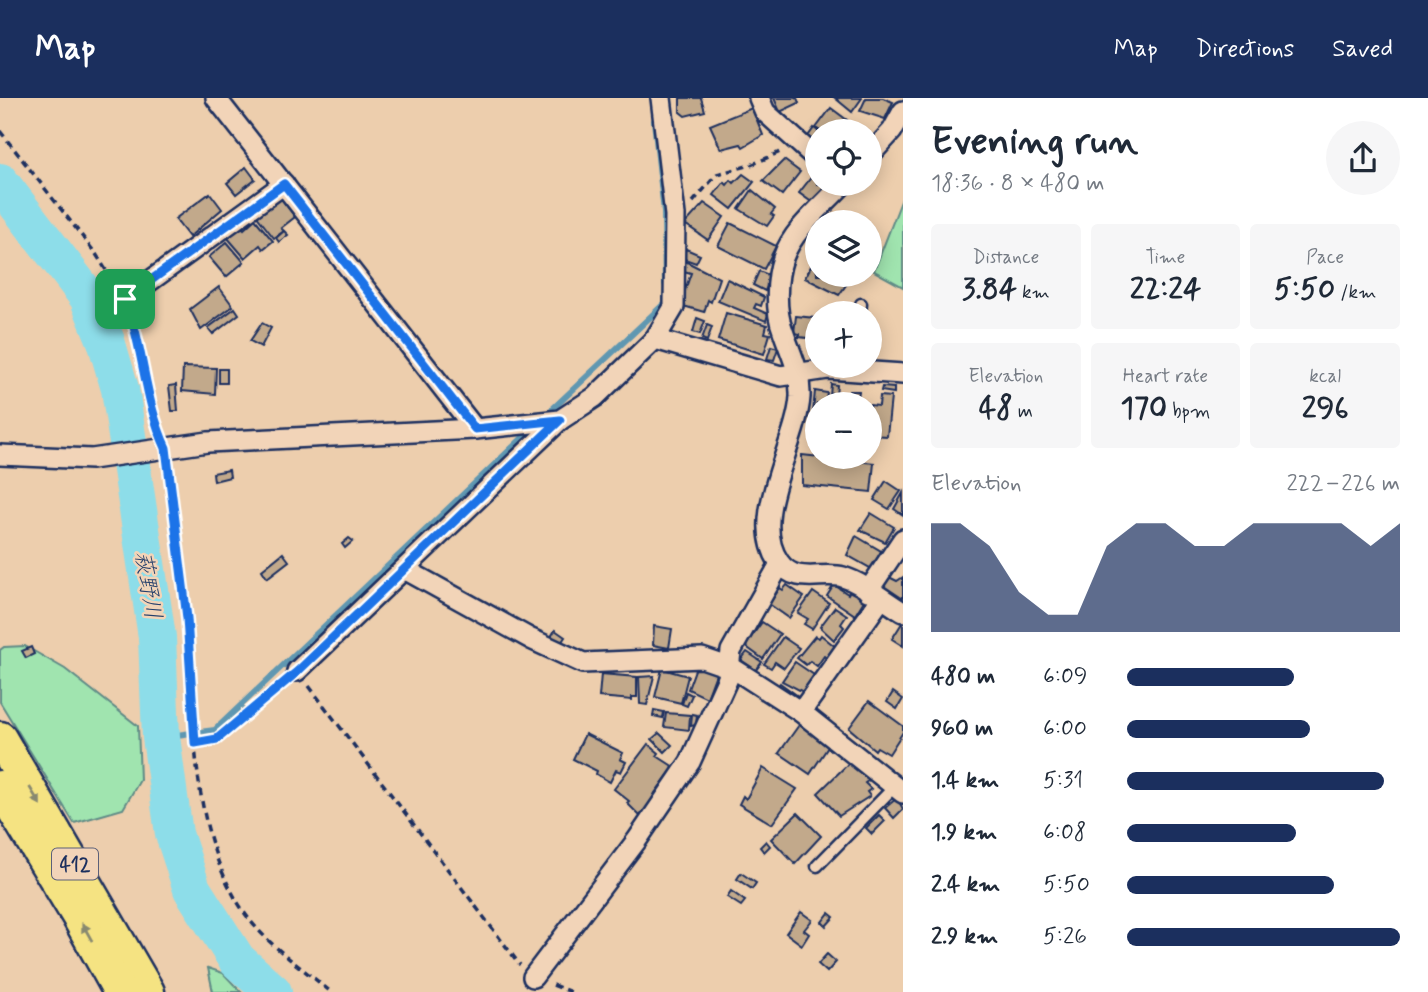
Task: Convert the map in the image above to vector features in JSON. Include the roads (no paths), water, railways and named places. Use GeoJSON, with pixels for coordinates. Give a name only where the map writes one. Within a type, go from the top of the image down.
{"type":"FeatureCollection","features":[{"type":"Feature","properties":{"kind":"highway","name":"412"},"geometry":{"type":"LineString","coordinates":[[0,738],[148,992]]}},
{"type":"Feature","properties":{"kind":"highway","name":"412"},"geometry":{"type":"LineString","coordinates":[[0,788],[71,904],[120,992]]}},
{"type":"Feature","properties":{"kind":"street"},"geometry":{"type":"LineString","coordinates":[[216,98],[475,429]]}},
{"type":"Feature","properties":{"kind":"street"},"geometry":{"type":"LineString","coordinates":[[298,671],[560,420],[595,397],[655,339],[674,307],[675,215],[661,98]]}},
{"type":"Feature","properties":{"kind":"street"},"geometry":{"type":"LineString","coordinates":[[759,98],[765,112],[805,150]]}},
{"type":"Feature","properties":{"kind":"street"},"geometry":{"type":"LineString","coordinates":[[882,142],[892,131],[903,111]]}},
{"type":"Feature","properties":{"kind":"street"},"geometry":{"type":"LineString","coordinates":[[125,299],[284,184]]}},
{"type":"Feature","properties":{"kind":"street"},"geometry":{"type":"LineString","coordinates":[[832,196],[793,239],[782,258],[778,302],[781,328],[800,373],[800,400],[770,508],[770,540],[780,564],[805,578],[843,577],[903,612]]}},
{"type":"Feature","properties":{"kind":"street"},"geometry":{"type":"LineString","coordinates":[[655,339],[781,376],[805,372]]}},
{"type":"Feature","properties":{"kind":"street"},"geometry":{"type":"LineString","coordinates":[[882,372],[903,374]]}},
{"type":"Feature","properties":{"kind":"street"},"geometry":{"type":"LineString","coordinates":[[0,455],[92,459],[208,442],[475,429],[560,420]]}},
{"type":"Feature","properties":{"kind":"street"},"geometry":{"type":"LineString","coordinates":[[801,712],[874,595],[903,539]]}},
{"type":"Feature","properties":{"kind":"street"},"geometry":{"type":"LineString","coordinates":[[533,977],[637,840],[690,762],[727,678],[731,651],[780,564]]}},
{"type":"Feature","properties":{"kind":"street"},"geometry":{"type":"LineString","coordinates":[[406,570],[531,639],[583,663],[702,658],[728,667],[801,712],[899,789]]}},
{"type":"Feature","properties":{"kind":"lane"},"geometry":{"type":"LineString","coordinates":[[817,866],[899,789]]}},
{"type":"Feature","properties":{"kind":"waterway"},"geometry":{"type":"LineString","coordinates":[[654,121],[664,212],[665,284]]}},
{"type":"Feature","properties":{"kind":"waterway","name":"萩野川"},"geometry":{"type":"LineString","coordinates":[[0,182],[88,297],[106,341],[120,389],[157,637],[161,737],[174,834],[192,889],[237,960],[273,992]]}},
{"type":"Feature","properties":{"kind":"waterway"},"geometry":{"type":"LineString","coordinates":[[546,415],[665,303],[665,295]]}},
{"type":"Feature","properties":{"kind":"waterway"},"geometry":{"type":"LineString","coordinates":[[161,737],[215,730],[533,428]]}}]}
